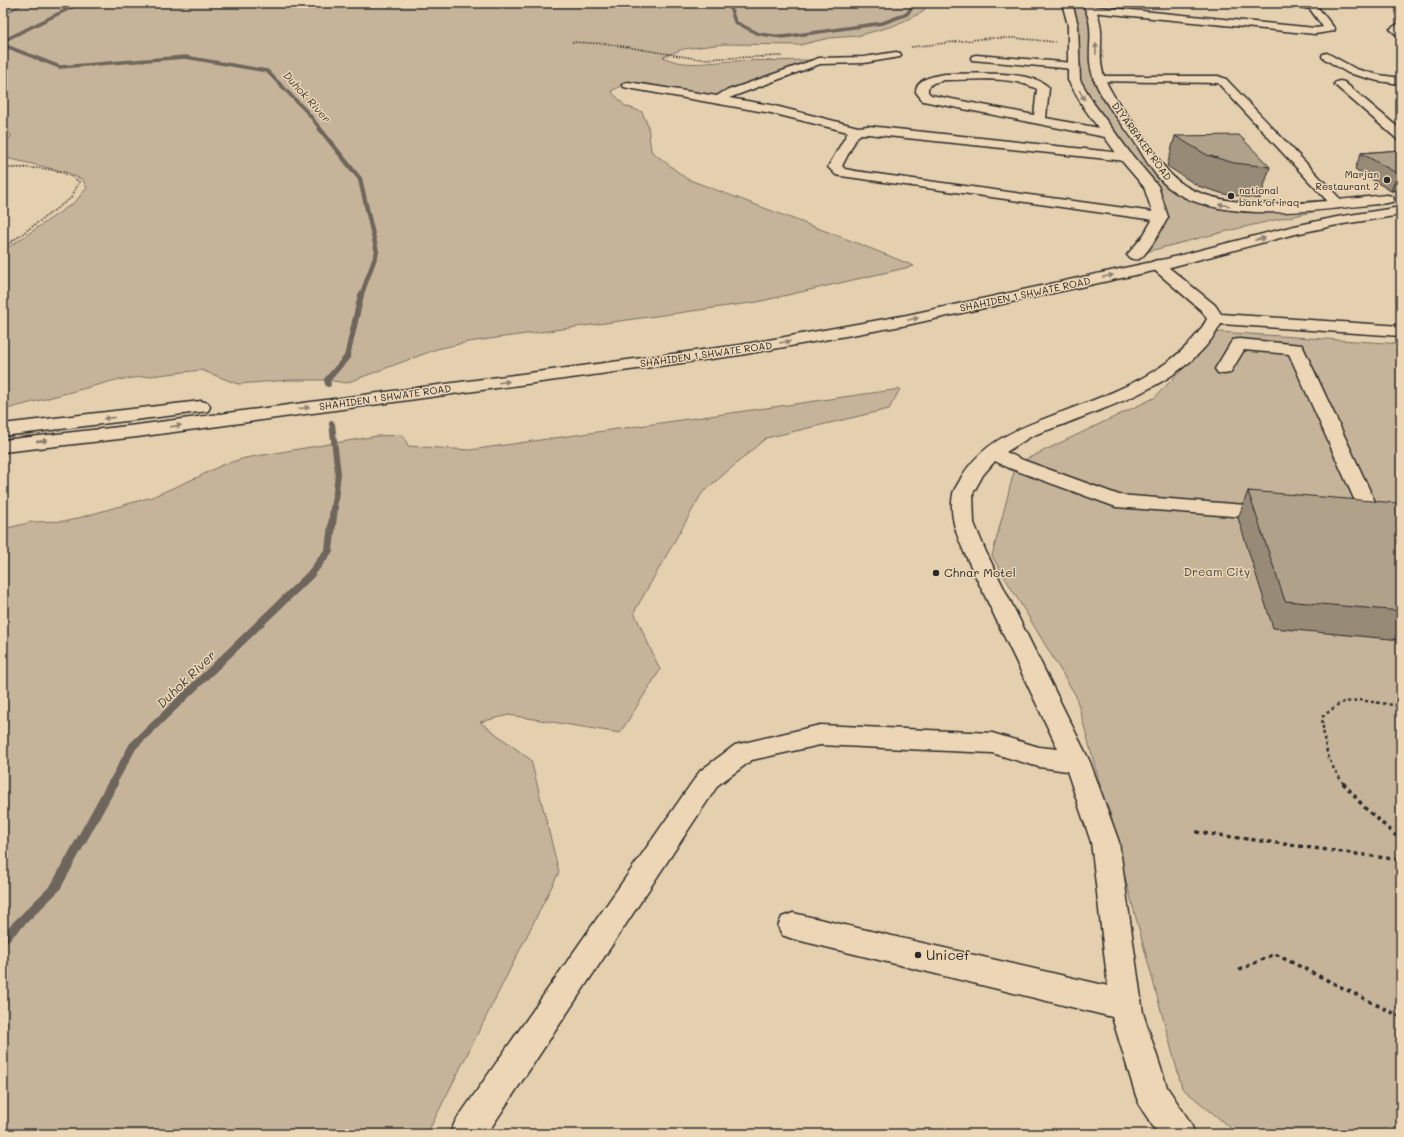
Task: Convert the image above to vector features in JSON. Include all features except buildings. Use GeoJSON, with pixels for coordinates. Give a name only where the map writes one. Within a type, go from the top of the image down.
{"type":"FeatureCollection","features":[{"type":"Feature","properties":{"kind":"main road","name":"DIYARBAKER ROAD"},"geometry":{"type":"LineString","coordinates":[[1067,3],[1073,25],[1074,80],[1088,105],[1126,157],[1151,186],[1161,217]]}},
{"type":"Feature","properties":{"kind":"main road"},"geometry":{"type":"LineString","coordinates":[[1089,6],[1316,31],[1330,28],[1313,8],[1292,3]]}},
{"type":"Feature","properties":{"kind":"main road","name":"DIYARBAKER ROAD"},"geometry":{"type":"LineString","coordinates":[[1089,6],[1095,20],[1096,60],[1099,79],[1161,170],[1173,184],[1191,196],[1217,204],[1251,208],[1280,208],[1338,204],[1398,207]]}},
{"type":"Feature","properties":{"kind":"main road"},"geometry":{"type":"LineString","coordinates":[[1401,25],[1395,30],[1401,33]]}},
{"type":"Feature","properties":{"kind":"main road"},"geometry":{"type":"LineString","coordinates":[[720,100],[727,94],[818,61],[864,60],[896,56]]}},
{"type":"Feature","properties":{"kind":"main road"},"geometry":{"type":"LineString","coordinates":[[1328,56],[1352,71],[1378,78],[1401,81]]}},
{"type":"Feature","properties":{"kind":"main road"},"geometry":{"type":"LineString","coordinates":[[976,58],[1074,66]]}},
{"type":"Feature","properties":{"kind":"main road"},"geometry":{"type":"LineString","coordinates":[[1040,120],[1043,88],[1030,81],[1002,77],[945,77],[929,81],[922,87],[922,92],[927,98],[1040,120],[1109,133],[1134,131]]}},
{"type":"Feature","properties":{"kind":"main road"},"geometry":{"type":"LineString","coordinates":[[1099,79],[1218,79],[1222,81],[1338,204]]}},
{"type":"Feature","properties":{"kind":"main road"},"geometry":{"type":"LineString","coordinates":[[1340,84],[1400,134]]}},
{"type":"Feature","properties":{"kind":"main road"},"geometry":{"type":"LineString","coordinates":[[628,85],[771,109],[858,131],[868,130],[1126,157]]}},
{"type":"Feature","properties":{"kind":"main road"},"geometry":{"type":"LineString","coordinates":[[858,131],[852,135],[835,167],[841,172],[1161,217],[1135,255]]}},
{"type":"Feature","properties":{"kind":"main road"},"geometry":{"type":"LineString","coordinates":[[1268,221],[1315,211],[1398,207]]}},
{"type":"Feature","properties":{"kind":"main road","name":"SHAHIDEN 1 SHWATE ROAD"},"geometry":{"type":"LineString","coordinates":[[3,430],[465,379],[499,383],[747,348],[907,320],[1157,265],[1297,230],[1398,207]]}},
{"type":"Feature","properties":{"kind":"main road","name":"SHAHIDEN 1 SHWATE ROAD"},"geometry":{"type":"LineString","coordinates":[[3,446],[137,431],[854,316],[1135,255],[1204,238]]}},
{"type":"Feature","properties":{"kind":"main road"},"geometry":{"type":"LineString","coordinates":[[1157,265],[1209,308],[1215,319]]}},
{"type":"Feature","properties":{"kind":"main road"},"geometry":{"type":"LineString","coordinates":[[1215,319],[1401,331]]}},
{"type":"Feature","properties":{"kind":"main road"},"geometry":{"type":"LineString","coordinates":[[1178,1134],[1153,1096],[1125,1005],[1105,842],[1076,762],[975,552],[964,523],[963,493],[974,473],[992,452],[1024,433],[1118,397],[1151,380],[1183,359],[1207,334],[1215,319]]}},
{"type":"Feature","properties":{"kind":"main road"},"geometry":{"type":"LineString","coordinates":[[1224,369],[1239,344],[1296,349],[1374,521]]}},
{"type":"Feature","properties":{"kind":"main road"},"geometry":{"type":"LineString","coordinates":[[992,452],[1016,464],[1116,501],[1288,514]]}},
{"type":"Feature","properties":{"kind":"main road"},"geometry":{"type":"LineString","coordinates":[[1350,519],[1394,522]]}},
{"type":"Feature","properties":{"kind":"main road"},"geometry":{"type":"LineString","coordinates":[[467,1134],[710,778],[744,752],[820,735],[992,743],[1039,757],[1076,762]]}},
{"type":"Feature","properties":{"kind":"main road"},"geometry":{"type":"LineString","coordinates":[[793,926],[1125,1005]]}},
{"type":"Feature","properties":{"kind":"path"},"geometry":{"type":"LineString","coordinates":[[3,15],[24,3]]}},
{"type":"Feature","properties":{"kind":"path"},"geometry":{"type":"LineString","coordinates":[[3,168],[25,168],[65,173],[76,178],[79,182],[70,198],[3,248]]}},
{"type":"Feature","properties":{"kind":"path"},"geometry":{"type":"LineString","coordinates":[[1401,706],[1359,700],[1340,703],[1322,717],[1324,746],[1332,764],[1348,790],[1401,840]]}},
{"type":"Feature","properties":{"kind":"path"},"geometry":{"type":"LineString","coordinates":[[1196,832],[1401,860]]}},
{"type":"Feature","properties":{"kind":"path"},"geometry":{"type":"LineString","coordinates":[[1239,970],[1275,954],[1401,1017]]}},
{"type":"Feature","properties":{"kind":"green space"},"geometry":{"type":"Polygon","coordinates":[[[3,3],[927,3],[923,12],[893,26],[857,36],[829,38],[800,45],[724,44],[683,49],[663,57],[689,63],[811,60],[714,97],[623,85],[611,91],[625,106],[642,112],[648,126],[651,151],[687,179],[914,266],[757,302],[468,342],[437,349],[346,383],[327,380],[289,380],[238,384],[201,370],[116,380],[3,410],[3,251],[75,202],[87,188],[83,180],[66,172],[11,159],[3,159],[3,142],[12,136],[3,129],[3,3]]]}},
{"type":"Feature","properties":{"kind":"green space"},"geometry":{"type":"Polygon","coordinates":[[[1067,3],[1087,3],[1099,79],[1161,170],[1191,196],[1251,208],[1388,199],[1332,208],[1268,222],[1135,255],[1149,238],[1158,204],[1074,80],[1067,3]]]}},
{"type":"Feature","properties":{"kind":"green space","name":"Dream City"},"geometry":{"type":"Polygon","coordinates":[[[1219,332],[1401,344],[1401,1134],[1238,1134],[1182,1088],[1076,696],[992,556],[1016,464],[1154,398],[1219,332]]]}},
{"type":"Feature","properties":{"kind":"green space"},"geometry":{"type":"Polygon","coordinates":[[[900,389],[889,409],[766,438],[702,493],[634,612],[660,670],[620,733],[509,715],[480,722],[531,760],[559,872],[427,1134],[3,1134],[3,537],[8,528],[32,522],[68,521],[152,497],[222,465],[245,458],[377,436],[403,435],[408,446],[470,450],[900,389]]]}},
{"type":"Feature","properties":{"kind":"waterway","name":"Duhok River"},"geometry":{"type":"LineString","coordinates":[[3,41],[74,6],[84,3]]}},
{"type":"Feature","properties":{"kind":"waterway","name":"Duhok River"},"geometry":{"type":"LineString","coordinates":[[729,3],[735,22],[759,34],[783,37],[883,23],[907,14],[915,3]]}},
{"type":"Feature","properties":{"kind":"waterway","name":"Duhok River"},"geometry":{"type":"LineString","coordinates":[[3,45],[60,67],[185,57],[267,71],[308,113],[321,130]]}},
{"type":"Feature","properties":{"kind":"waterway","name":"Duhok River"},"geometry":{"type":"LineString","coordinates":[[320,129],[360,179],[377,252],[361,296]]}},
{"type":"Feature","properties":{"kind":"waterway","name":"Duhok River"},"geometry":{"type":"LineString","coordinates":[[328,384],[327,380],[347,357],[361,295]]}},
{"type":"Feature","properties":{"kind":"waterway","name":"Duhok River"},"geometry":{"type":"LineString","coordinates":[[332,424],[338,473],[334,509]]}},
{"type":"Feature","properties":{"kind":"waterway","name":"Duhok River"},"geometry":{"type":"LineString","coordinates":[[112,784],[133,746],[310,575],[329,550],[334,508]]}},
{"type":"Feature","properties":{"kind":"waterway","name":"Duhok River"},"geometry":{"type":"LineString","coordinates":[[3,939],[55,888],[113,783]]}},
{"type":"Feature","properties":{"kind":"place","name":"Marjan Restaurant 2"},"geometry":{"type":"Point","coordinates":[1387,180]}},
{"type":"Feature","properties":{"kind":"place","name":"national bank of iraq"},"geometry":{"type":"Point","coordinates":[1231,196]}},
{"type":"Feature","properties":{"kind":"place","name":"Chnar Motel"},"geometry":{"type":"Point","coordinates":[936,573]}},
{"type":"Feature","properties":{"kind":"place","name":"Unicef"},"geometry":{"type":"Point","coordinates":[918,955]}}]}
